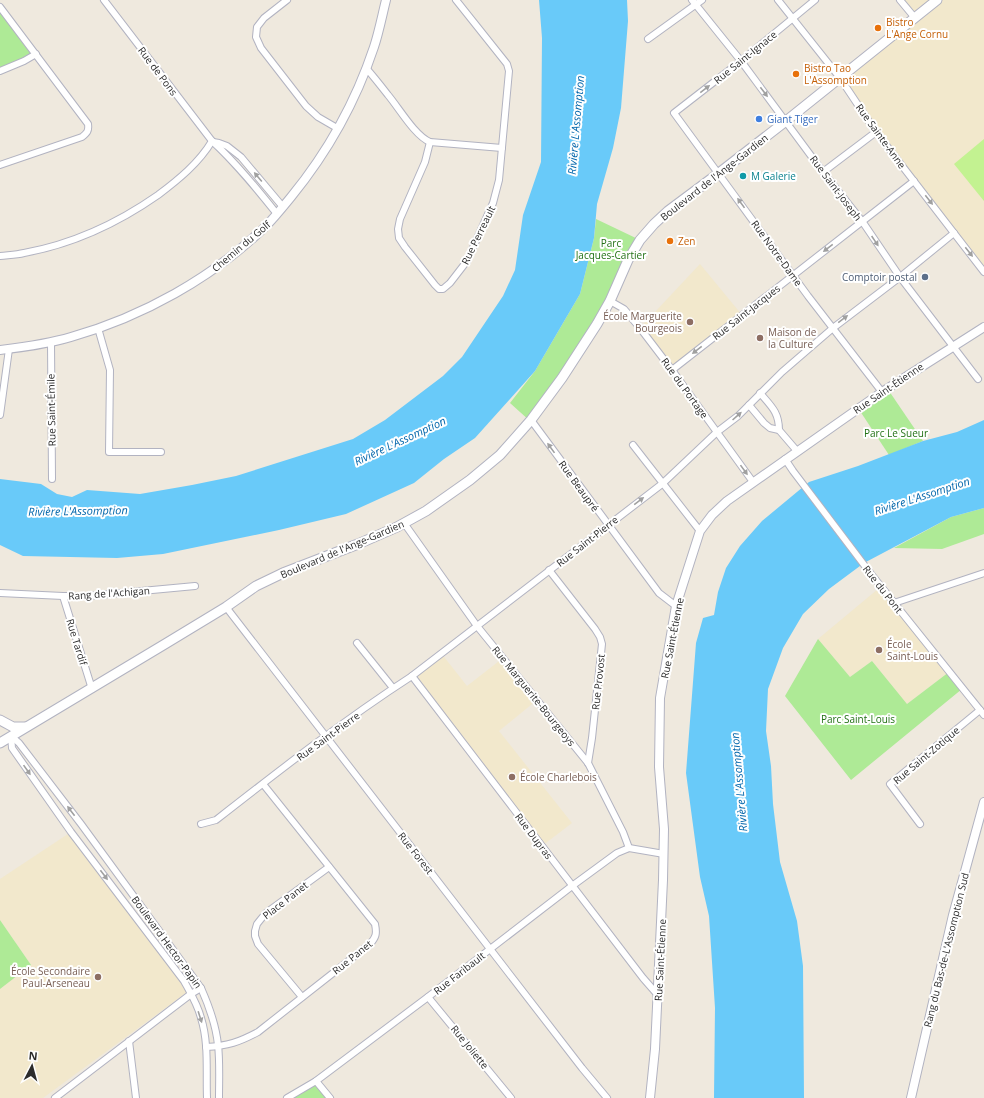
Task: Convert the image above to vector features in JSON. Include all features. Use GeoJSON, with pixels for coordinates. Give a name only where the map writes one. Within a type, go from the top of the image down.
{"type":"FeatureCollection","features":[{"type":"Feature","properties":{"kind":"main road","name":"Boulevard de l'Ange-Gardien"},"geometry":{"type":"LineString","coordinates":[[0,742],[92,689],[226,607],[256,586],[283,573],[365,541],[426,511],[491,463],[531,420],[562,378],[610,301],[628,260],[640,240],[668,210],[786,121],[937,0]]}},
{"type":"Feature","properties":{"kind":"main road"},"geometry":{"type":"LineString","coordinates":[[0,721],[13,727],[26,727]]}},
{"type":"Feature","properties":{"kind":"main road","name":"Boulevard Hector-Papin"},"geometry":{"type":"LineString","coordinates":[[0,721],[11,736]]}},
{"type":"Feature","properties":{"kind":"street","name":"Rue de Pons"},"geometry":{"type":"LineString","coordinates":[[104,0],[212,142],[223,151],[277,214]]}},
{"type":"Feature","properties":{"kind":"street"},"geometry":{"type":"LineString","coordinates":[[287,0],[264,18],[257,27],[256,37],[261,48],[306,106],[318,117],[337,128]]}},
{"type":"Feature","properties":{"kind":"street","name":"Chemin du Golf"},"geometry":{"type":"LineString","coordinates":[[0,350],[72,337],[132,315],[187,287],[221,264],[256,235],[277,214],[308,176],[346,112],[366,68],[380,27],[386,0]]}},
{"type":"Feature","properties":{"kind":"street","name":"Rue Perreault"},"geometry":{"type":"LineString","coordinates":[[430,142],[425,162],[400,219],[398,230],[399,238],[405,247],[435,285],[439,289],[443,289],[450,283],[467,261],[494,203],[499,180],[508,71],[507,64],[456,0]]}},
{"type":"Feature","properties":{"kind":"street"},"geometry":{"type":"LineString","coordinates":[[648,39],[694,2],[702,0]]}},
{"type":"Feature","properties":{"kind":"street","name":"Rue Sainte-Anne"},"geometry":{"type":"LineString","coordinates":[[778,0],[840,78],[876,132],[984,272]]}},
{"type":"Feature","properties":{"kind":"street","name":"Rue Saint-Ignace"},"geometry":{"type":"LineString","coordinates":[[674,113],[741,61],[815,0]]}},
{"type":"Feature","properties":{"kind":"street"},"geometry":{"type":"LineString","coordinates":[[900,0],[915,18]]}},
{"type":"Feature","properties":{"kind":"street","name":"Rue Saint-Joseph"},"geometry":{"type":"LineString","coordinates":[[694,2],[741,61],[823,172],[862,221],[900,277],[978,379]]}},
{"type":"Feature","properties":{"kind":"street"},"geometry":{"type":"LineString","coordinates":[[0,7],[88,124],[89,129],[88,133],[82,137],[0,165]]}},
{"type":"Feature","properties":{"kind":"street"},"geometry":{"type":"LineString","coordinates":[[0,71],[24,61],[36,54]]}},
{"type":"Feature","properties":{"kind":"street"},"geometry":{"type":"LineString","coordinates":[[366,68],[417,132],[426,140],[430,142],[502,148]]}},
{"type":"Feature","properties":{"kind":"street","name":"Rue Notre-Dame"},"geometry":{"type":"LineString","coordinates":[[674,113],[793,276],[882,392]]}},
{"type":"Feature","properties":{"kind":"street"},"geometry":{"type":"LineString","coordinates":[[823,172],[876,132]]}},
{"type":"Feature","properties":{"kind":"street"},"geometry":{"type":"LineString","coordinates":[[0,256],[23,254],[44,249],[84,236],[125,216],[168,188],[206,152],[212,142],[228,146],[240,157],[282,207]]}},
{"type":"Feature","properties":{"kind":"street","name":"Rue Saint-Jacques"},"geometry":{"type":"LineString","coordinates":[[672,370],[914,181]]}},
{"type":"Feature","properties":{"kind":"street","name":"Rue Saint-Pierre"},"geometry":{"type":"LineString","coordinates":[[201,824],[216,820],[326,736],[412,676],[662,484],[717,432],[738,416],[782,372],[833,328],[900,277],[954,233]]}},
{"type":"Feature","properties":{"kind":"street","name":"Rue du Portage"},"geometry":{"type":"LineString","coordinates":[[610,301],[624,309],[640,328],[753,482]]}},
{"type":"Feature","properties":{"kind":"street","name":"Rue Saint-Étienne"},"geometry":{"type":"LineString","coordinates":[[650,1098],[655,1049],[664,854],[663,815],[659,767],[660,698],[676,606],[700,530],[712,515],[727,501],[753,482],[882,392],[984,327]]}},
{"type":"Feature","properties":{"kind":"street"},"geometry":{"type":"LineString","coordinates":[[98,328],[110,370],[110,452],[161,452]]}},
{"type":"Feature","properties":{"kind":"street","name":"Rue Saint-Émile"},"geometry":{"type":"LineString","coordinates":[[51,342],[52,479]]}},
{"type":"Feature","properties":{"kind":"street"},"geometry":{"type":"LineString","coordinates":[[0,415],[9,349]]}},
{"type":"Feature","properties":{"kind":"street"},"geometry":{"type":"LineString","coordinates":[[760,393],[776,414],[779,423],[779,430]]}},
{"type":"Feature","properties":{"kind":"street"},"geometry":{"type":"LineString","coordinates":[[749,405],[770,428],[779,430],[797,451]]}},
{"type":"Feature","properties":{"kind":"street","name":"Rue Beaupré"},"geometry":{"type":"LineString","coordinates":[[531,420],[660,593],[676,606]]}},
{"type":"Feature","properties":{"kind":"street"},"geometry":{"type":"LineString","coordinates":[[633,445],[662,484],[700,530]]}},
{"type":"Feature","properties":{"kind":"street","name":"Rue du Pont"},"geometry":{"type":"LineString","coordinates":[[785,460],[871,574],[982,713]]}},
{"type":"Feature","properties":{"kind":"street","name":"Rue Marguerite-Bourgeoys"},"geometry":{"type":"LineString","coordinates":[[404,523],[477,626],[588,763],[623,832],[629,848]]}},
{"type":"Feature","properties":{"kind":"street","name":"Rue Provost"},"geometry":{"type":"LineString","coordinates":[[549,570],[595,629],[602,644],[588,763]]}},
{"type":"Feature","properties":{"kind":"street"},"geometry":{"type":"LineString","coordinates":[[894,603],[984,573]]}},
{"type":"Feature","properties":{"kind":"street","name":"Rang de l'Achigan"},"geometry":{"type":"LineString","coordinates":[[0,593],[88,596],[195,586]]}},
{"type":"Feature","properties":{"kind":"street","name":"Rue Tardif"},"geometry":{"type":"LineString","coordinates":[[63,596],[92,689]]}},
{"type":"Feature","properties":{"kind":"street","name":"Rue Forest"},"geometry":{"type":"LineString","coordinates":[[226,607],[582,1068],[607,1098]]}},
{"type":"Feature","properties":{"kind":"street"},"geometry":{"type":"LineString","coordinates":[[357,643],[393,688]]}},
{"type":"Feature","properties":{"kind":"street","name":"Rue Dupras"},"geometry":{"type":"LineString","coordinates":[[412,676],[572,886],[657,994]]}},
{"type":"Feature","properties":{"kind":"street","name":"Rue Saint-Zotique"},"geometry":{"type":"LineString","coordinates":[[920,824],[890,784],[982,713]]}},
{"type":"Feature","properties":{"kind":"street","name":"Boulevard Hector-Papin"},"geometry":{"type":"LineString","coordinates":[[11,736],[19,743],[81,824],[201,988],[212,1016],[218,1046],[219,1098]]}},
{"type":"Feature","properties":{"kind":"street","name":"Boulevard Hector-Papin"},"geometry":{"type":"LineString","coordinates":[[11,736],[12,748],[71,832],[184,981],[201,1016],[205,1032],[207,1098]]}},
{"type":"Feature","properties":{"kind":"street","name":"Rue Panet"},"geometry":{"type":"LineString","coordinates":[[206,1047],[230,1044],[243,1040],[258,1032],[370,944],[375,938],[375,924],[263,784]]}},
{"type":"Feature","properties":{"kind":"street","name":"Rang du Bas-de-L'Assomption Sud"},"geometry":{"type":"LineString","coordinates":[[911,1098],[953,915],[984,802]]}},
{"type":"Feature","properties":{"kind":"street"},"geometry":{"type":"LineString","coordinates":[[71,832],[81,824]]}},
{"type":"Feature","properties":{"kind":"street"},"geometry":{"type":"LineString","coordinates":[[629,848],[664,854]]}},
{"type":"Feature","properties":{"kind":"street","name":"Rue Faribault"},"geometry":{"type":"LineString","coordinates":[[287,1098],[316,1081],[616,853],[629,848]]}},
{"type":"Feature","properties":{"kind":"street","name":"Place Panet"},"geometry":{"type":"LineString","coordinates":[[302,997],[258,944],[255,932],[257,924],[266,913],[329,867]]}},
{"type":"Feature","properties":{"kind":"street"},"geometry":{"type":"LineString","coordinates":[[55,1098],[191,994],[201,988]]}},
{"type":"Feature","properties":{"kind":"street","name":"Rue Joliette"},"geometry":{"type":"LineString","coordinates":[[428,997],[511,1098]]}},
{"type":"Feature","properties":{"kind":"street"},"geometry":{"type":"LineString","coordinates":[[129,1041],[136,1098]]}},
{"type":"Feature","properties":{"kind":"street"},"geometry":{"type":"LineString","coordinates":[[316,1081],[330,1098]]}},
{"type":"Feature","properties":{"kind":"shaded area"},"geometry":{"type":"Polygon","coordinates":[[[900,0],[984,0],[984,271],[914,181],[840,78],[915,18],[900,0]]]}},
{"type":"Feature","properties":{"kind":"shaded area","name":"École Marguerite Bourgeois"},"geometry":{"type":"Polygon","coordinates":[[[700,264],[742,315],[672,370],[640,328],[700,264]]]}},
{"type":"Feature","properties":{"kind":"shaded area","name":"École Saint-Louis"},"geometry":{"type":"Polygon","coordinates":[[[878,589],[894,603],[949,672],[907,704],[872,661],[850,677],[818,639],[878,589]]]}},
{"type":"Feature","properties":{"kind":"shaded area","name":"École Charlebois"},"geometry":{"type":"Polygon","coordinates":[[[441,653],[467,686],[503,658],[537,700],[499,731],[572,823],[542,846],[412,676],[441,653]]]}},
{"type":"Feature","properties":{"kind":"shaded area","name":"École Secondaire Paul-Arseneau"},"geometry":{"type":"Polygon","coordinates":[[[71,832],[190,990],[43,1098],[0,1098],[0,989],[31,965],[0,920],[0,879],[71,832]]]}},
{"type":"Feature","properties":{"kind":"green space"},"geometry":{"type":"Polygon","coordinates":[[[0,7],[36,54],[0,71],[0,7]]]}},
{"type":"Feature","properties":{"kind":"green space"},"geometry":{"type":"Polygon","coordinates":[[[984,139],[984,201],[954,164],[984,139]]]}},
{"type":"Feature","properties":{"kind":"green space","name":"Parc Jacques-Cartier"},"geometry":{"type":"Polygon","coordinates":[[[596,219],[640,240],[610,301],[530,421],[510,403],[535,371],[580,294],[594,238],[596,219]]]}},
{"type":"Feature","properties":{"kind":"green space","name":"Parc Le Sueur"},"geometry":{"type":"Polygon","coordinates":[[[887,388],[923,441],[889,455],[858,408],[887,388]]]}},
{"type":"Feature","properties":{"kind":"green space"},"geometry":{"type":"Polygon","coordinates":[[[984,508],[984,534],[942,549],[894,548],[951,517],[984,508]]]}},
{"type":"Feature","properties":{"kind":"green space","name":"Parc Saint-Louis"},"geometry":{"type":"Polygon","coordinates":[[[818,639],[850,677],[872,661],[907,704],[949,672],[962,689],[851,780],[785,696],[818,639]]]}},
{"type":"Feature","properties":{"kind":"green space"},"geometry":{"type":"Polygon","coordinates":[[[0,920],[31,965],[0,989],[0,920]]]}},
{"type":"Feature","properties":{"kind":"green space"},"geometry":{"type":"Polygon","coordinates":[[[316,1081],[330,1098],[287,1098],[316,1081]]]}},
{"type":"Feature","properties":{"kind":"water","name":"Rivière L'Assomption"},"geometry":{"type":"Polygon","coordinates":[[[539,0],[627,0],[628,21],[621,108],[613,148],[597,204],[594,238],[580,294],[535,371],[475,438],[444,459],[414,483],[346,514],[279,530],[163,554],[117,558],[23,556],[0,545],[0,479],[41,484],[57,494],[72,497],[87,490],[140,494],[236,476],[353,439],[385,420],[443,376],[462,357],[503,296],[515,270],[523,215],[541,162],[542,38],[539,0]]]}},
{"type":"Feature","properties":{"kind":"water","name":"Rivière L'Assomption"},"geometry":{"type":"Polygon","coordinates":[[[984,420],[984,508],[951,517],[864,563],[829,589],[803,614],[783,648],[768,689],[766,731],[771,766],[773,804],[780,862],[797,921],[803,966],[804,1098],[714,1098],[715,1008],[709,916],[700,877],[686,773],[696,643],[703,618],[714,615],[718,592],[726,568],[740,546],[762,521],[809,482],[858,466],[923,441],[957,432],[984,420]]]}},
{"type":"Feature","properties":{"kind":"place","name":"Bistro L'Ange Cornu"},"geometry":{"type":"Point","coordinates":[878,28]}},
{"type":"Feature","properties":{"kind":"place","name":"Bistro Tao L'Assomption"},"geometry":{"type":"Point","coordinates":[796,74]}},
{"type":"Feature","properties":{"kind":"place","name":"Giant Tiger"},"geometry":{"type":"Point","coordinates":[759,119]}},
{"type":"Feature","properties":{"kind":"place","name":"M Galerie"},"geometry":{"type":"Point","coordinates":[743,176]}},
{"type":"Feature","properties":{"kind":"place","name":"Zen"},"geometry":{"type":"Point","coordinates":[670,241]}},
{"type":"Feature","properties":{"kind":"place","name":"Comptoir postal"},"geometry":{"type":"Point","coordinates":[925,277]}},
{"type":"Feature","properties":{"kind":"place","name":"École Marguerite Bourgeois"},"geometry":{"type":"Point","coordinates":[690,322]}},
{"type":"Feature","properties":{"kind":"place","name":"Maison de la Culture"},"geometry":{"type":"Point","coordinates":[760,338]}},
{"type":"Feature","properties":{"kind":"place","name":"École Saint-Louis"},"geometry":{"type":"Point","coordinates":[879,650]}},
{"type":"Feature","properties":{"kind":"place","name":"École Charlebois"},"geometry":{"type":"Point","coordinates":[512,777]}},
{"type":"Feature","properties":{"kind":"place","name":"École Secondaire Paul-Arseneau"},"geometry":{"type":"Point","coordinates":[98,977]}}]}
